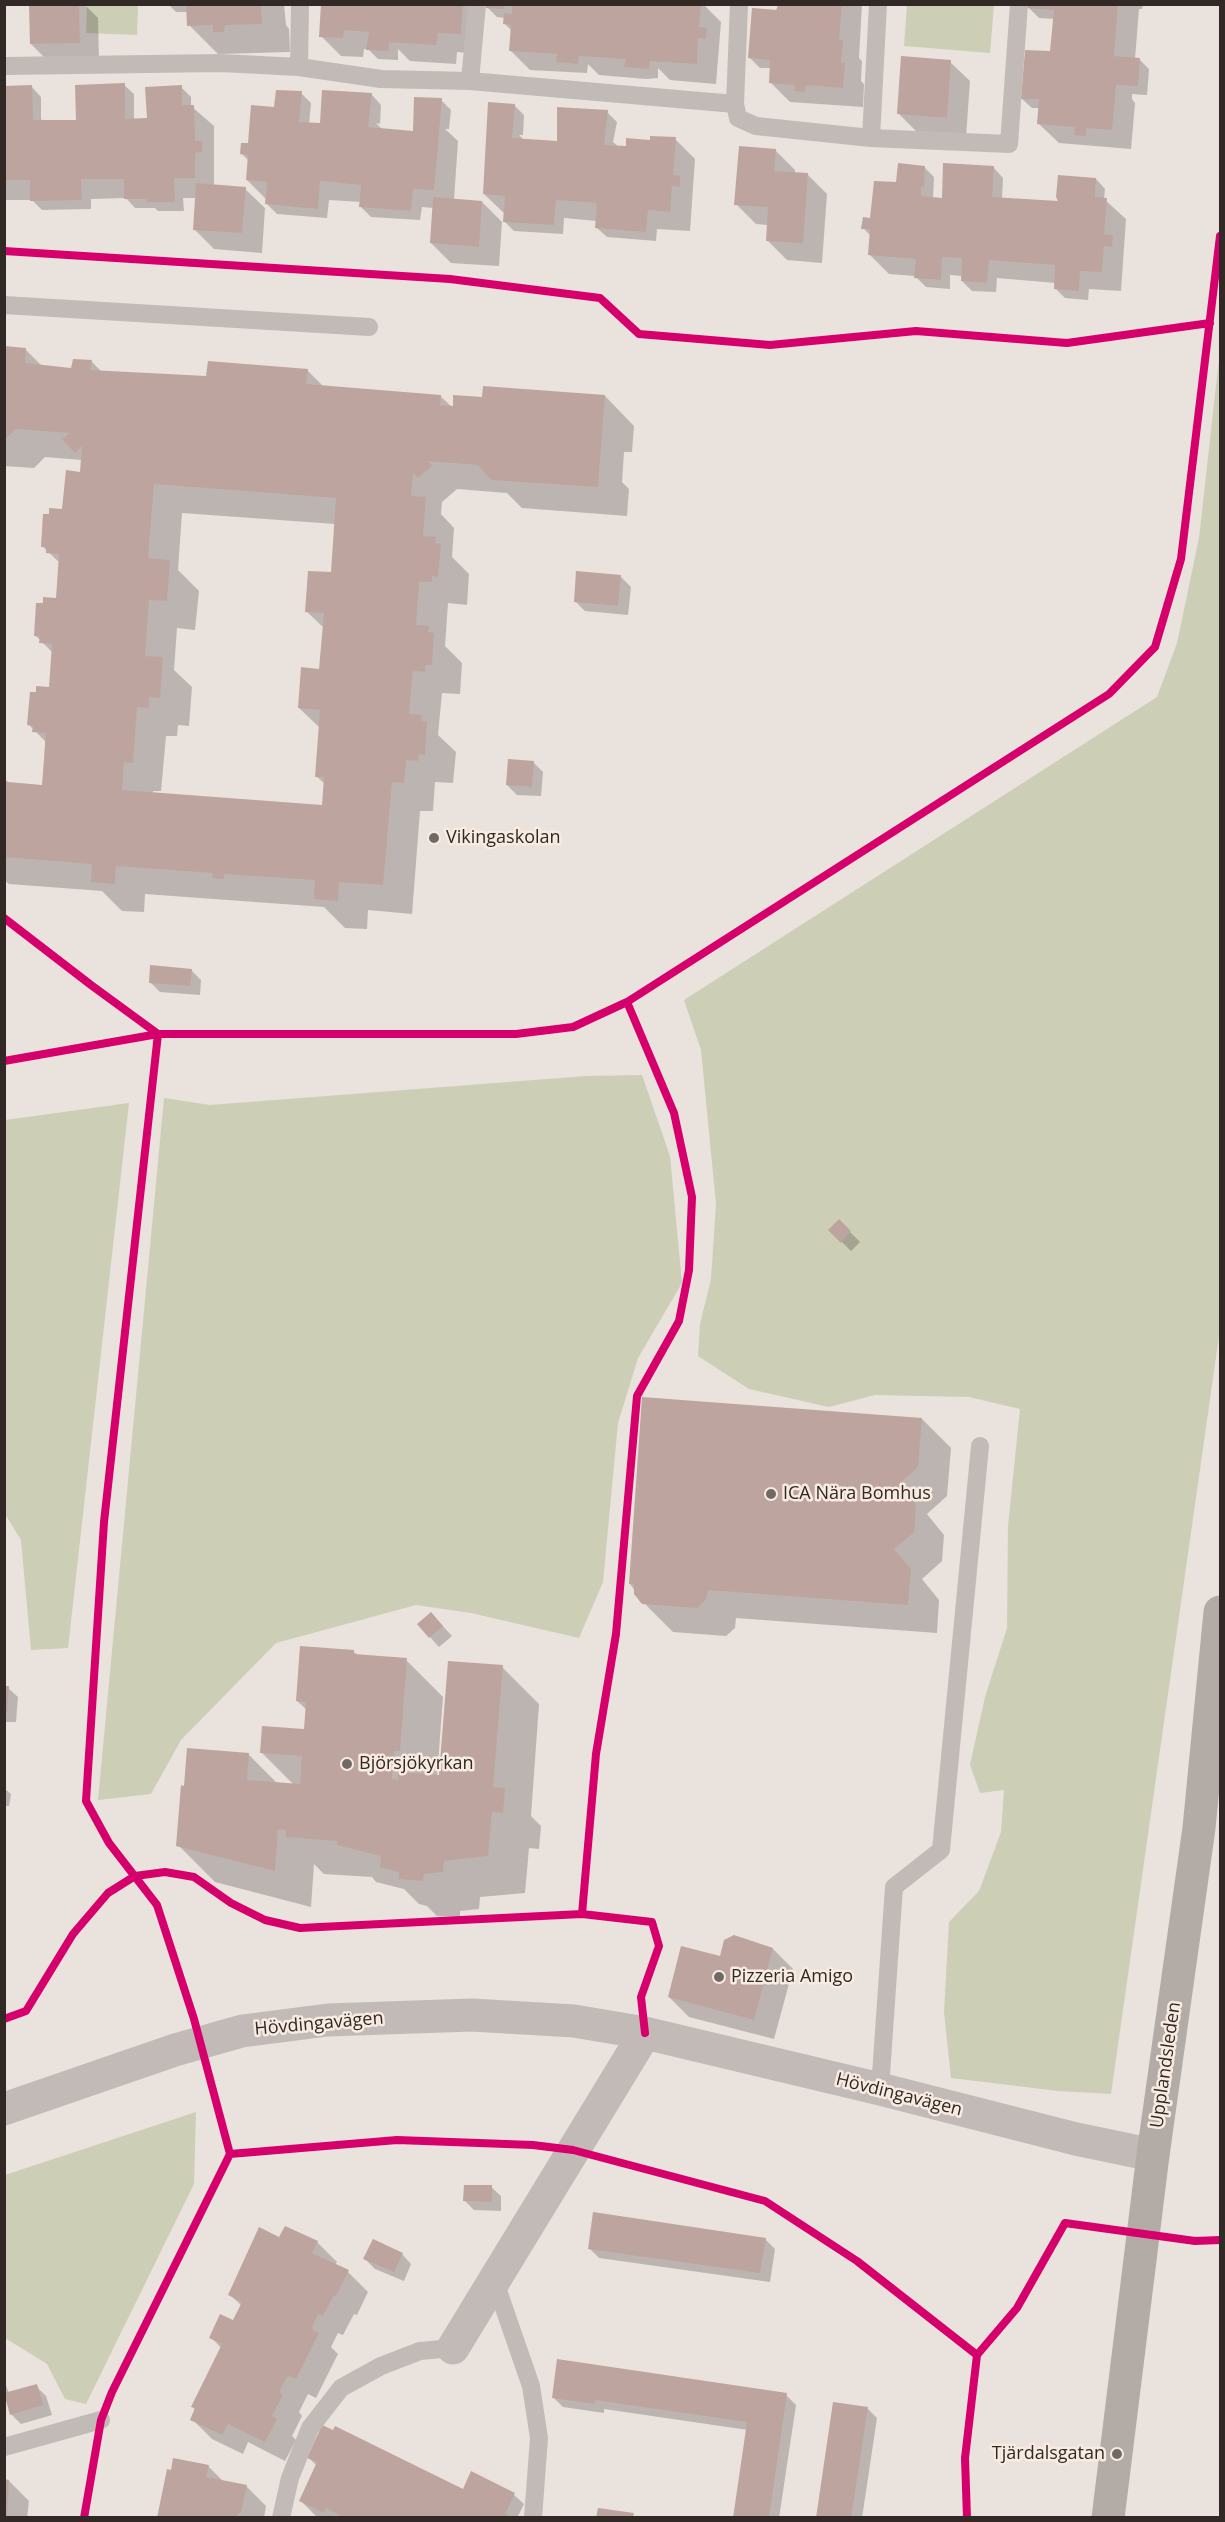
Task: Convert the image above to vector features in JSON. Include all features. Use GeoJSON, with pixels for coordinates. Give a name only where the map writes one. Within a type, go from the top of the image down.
{"type":"FeatureCollection","features":[{"type":"Feature","properties":{"kind":"street","name":"Upplandsleden"},"geometry":{"type":"LineString","coordinates":[[1108,2517],[1153,2155],[1210,1831],[1221,1612]]}},
{"type":"Feature","properties":{"kind":"street","name":"Hövdingavägen"},"geometry":{"type":"LineString","coordinates":[[4,2109],[176,2049],[242,2031],[328,2020],[472,2015],[574,2021],[645,2033],[1076,2139],[1153,2155]]}},
{"type":"Feature","properties":{"kind":"street"},"geometry":{"type":"LineString","coordinates":[[453,2348],[645,2033]]}},
{"type":"Feature","properties":{"kind":"lane"},"geometry":{"type":"LineString","coordinates":[[299,67],[300,4]]}},
{"type":"Feature","properties":{"kind":"lane"},"geometry":{"type":"LineString","coordinates":[[470,81],[477,4]]}},
{"type":"Feature","properties":{"kind":"lane"},"geometry":{"type":"LineString","coordinates":[[739,4],[735,104],[738,118],[756,126],[871,138],[1009,144],[1019,4]]}},
{"type":"Feature","properties":{"kind":"lane"},"geometry":{"type":"LineString","coordinates":[[871,138],[878,4]]}},
{"type":"Feature","properties":{"kind":"lane"},"geometry":{"type":"LineString","coordinates":[[4,66],[221,63],[299,67],[381,79],[470,81],[735,104]]}},
{"type":"Feature","properties":{"kind":"lane"},"geometry":{"type":"LineString","coordinates":[[4,305],[369,327]]}},
{"type":"Feature","properties":{"kind":"lane"},"geometry":{"type":"LineString","coordinates":[[880,2089],[894,1887],[941,1850],[980,1446]]}},
{"type":"Feature","properties":{"kind":"lane"},"geometry":{"type":"LineString","coordinates":[[495,2282],[531,2386],[539,2438],[533,2517]]}},
{"type":"Feature","properties":{"kind":"lane"},"geometry":{"type":"LineString","coordinates":[[281,2517],[290,2478],[310,2428],[341,2388],[381,2366],[420,2351],[453,2348]]}},
{"type":"Feature","properties":{"kind":"lane"},"geometry":{"type":"LineString","coordinates":[[4,2447],[101,2420]]}},
{"type":"Feature","properties":{"kind":"green space"},"geometry":{"type":"Polygon","coordinates":[[[87,5],[138,5],[137,35],[86,33],[87,5]]]}},
{"type":"Feature","properties":{"kind":"green space"},"geometry":{"type":"Polygon","coordinates":[[[907,5],[994,5],[990,53],[904,46],[907,5]]]}},
{"type":"Feature","properties":{"kind":"green space"},"geometry":{"type":"Polygon","coordinates":[[[1220,350],[1220,1329],[1111,2094],[1058,2091],[951,2078],[944,2012],[949,1922],[979,1891],[1001,1832],[1004,1790],[980,1793],[970,1765],[985,1697],[1007,1628],[1008,1526],[1020,1409],[969,1397],[875,1395],[829,1407],[749,1389],[698,1356],[700,1324],[711,1279],[716,1204],[701,1050],[684,1000],[1157,697],[1177,643],[1199,538],[1220,350]]]}},
{"type":"Feature","properties":{"kind":"green space"},"geometry":{"type":"Polygon","coordinates":[[[642,1075],[670,1156],[682,1283],[638,1358],[618,1423],[603,1582],[579,1638],[471,1613],[416,1605],[276,1643],[181,1740],[151,1794],[98,1800],[164,1098],[210,1105],[586,1076],[642,1075]]]}},
{"type":"Feature","properties":{"kind":"green space"},"geometry":{"type":"Polygon","coordinates":[[[129,1103],[68,1648],[31,1650],[21,1540],[5,1514],[5,1120],[129,1103]]]}},
{"type":"Feature","properties":{"kind":"green space"},"geometry":{"type":"Polygon","coordinates":[[[196,2112],[194,2184],[86,2404],[65,2399],[47,2364],[5,2338],[5,2175],[196,2112]]]}},
{"type":"Feature","properties":{"kind":"building"},"geometry":{"type":"Polygon","coordinates":[[[29,4],[79,4],[80,43],[30,44],[29,4]]]}},
{"type":"Feature","properties":{"kind":"building"},"geometry":{"type":"Polygon","coordinates":[[[186,4],[261,4],[262,24],[225,25],[224,32],[213,32],[213,25],[187,26],[186,4]]]}},
{"type":"Feature","properties":{"kind":"building"},"geometry":{"type":"Polygon","coordinates":[[[321,4],[463,4],[461,34],[438,33],[436,45],[389,42],[389,51],[366,50],[369,32],[344,30],[343,38],[319,37],[321,4]]]}},
{"type":"Feature","properties":{"kind":"building"},"geometry":{"type":"Polygon","coordinates":[[[486,4],[505,4],[504,9],[486,8],[486,4]]]}},
{"type":"Feature","properties":{"kind":"building"},"geometry":{"type":"Polygon","coordinates":[[[512,4],[701,4],[699,27],[707,28],[706,39],[698,38],[697,64],[650,61],[649,69],[624,67],[626,59],[579,56],[578,64],[556,62],[557,54],[509,51],[511,25],[503,24],[504,13],[512,14],[512,4]]]}},
{"type":"Feature","properties":{"kind":"building"},"geometry":{"type":"Polygon","coordinates":[[[778,4],[842,4],[839,40],[843,40],[841,63],[845,63],[843,88],[806,85],[805,92],[794,91],[795,85],[769,83],[770,60],[748,58],[752,8],[777,10],[778,4]]]}},
{"type":"Feature","properties":{"kind":"building"},"geometry":{"type":"Polygon","coordinates":[[[1028,4],[1118,4],[1114,56],[1140,58],[1138,86],[1116,85],[1112,130],[1086,128],[1086,136],[1074,135],[1075,127],[1037,124],[1039,99],[1021,99],[1025,50],[1050,51],[1054,10],[1027,8],[1028,4]]]}},
{"type":"Feature","properties":{"kind":"building"},"geometry":{"type":"Polygon","coordinates":[[[901,56],[951,60],[947,118],[897,114],[901,56]]]}},
{"type":"Feature","properties":{"kind":"building"},"geometry":{"type":"Polygon","coordinates":[[[125,83],[125,119],[147,118],[145,87],[182,85],[182,105],[194,105],[195,141],[202,141],[202,152],[195,153],[195,178],[174,178],[175,202],[124,199],[124,179],[81,179],[82,200],[30,201],[30,180],[4,180],[4,86],[32,85],[33,120],[76,120],[75,85],[125,83]]]}},
{"type":"Feature","properties":{"kind":"building"},"geometry":{"type":"Polygon","coordinates":[[[276,90],[302,91],[299,122],[320,123],[322,90],[372,93],[368,127],[413,131],[414,97],[442,98],[434,190],[413,189],[411,211],[359,207],[361,185],[320,181],[318,209],[265,204],[267,182],[246,180],[248,155],[240,154],[241,143],[248,143],[251,105],[274,107],[276,90]]]}},
{"type":"Feature","properties":{"kind":"building"},"geometry":{"type":"Polygon","coordinates":[[[488,102],[515,104],[512,138],[557,141],[557,107],[608,110],[604,145],[626,146],[626,138],[650,140],[650,136],[676,137],[673,175],[680,176],[680,187],[672,186],[670,212],[648,210],[646,232],[595,228],[597,203],[556,200],[554,225],[503,222],[505,196],[483,194],[488,102]]]}},
{"type":"Feature","properties":{"kind":"building"},"geometry":{"type":"Polygon","coordinates":[[[739,146],[776,149],[774,171],[808,173],[803,243],[766,241],[768,207],[734,205],[739,146]]]}},
{"type":"Feature","properties":{"kind":"building"},"geometry":{"type":"Polygon","coordinates":[[[898,163],[925,166],[921,196],[942,198],[943,163],[994,166],[992,197],[1058,201],[1056,197],[1058,175],[1096,178],[1095,197],[1107,198],[1104,234],[1113,235],[1112,247],[1104,246],[1102,272],[1080,271],[1079,291],[1054,289],[1055,265],[989,260],[987,283],[961,281],[962,258],[942,257],[941,280],[914,278],[916,259],[868,255],[870,229],[861,229],[863,217],[870,218],[874,181],[896,182],[898,163]]]}},
{"type":"Feature","properties":{"kind":"building"},"geometry":{"type":"Polygon","coordinates":[[[196,183],[246,187],[242,233],[193,230],[196,183]]]}},
{"type":"Feature","properties":{"kind":"building"},"geometry":{"type":"Polygon","coordinates":[[[433,197],[482,201],[479,247],[430,243],[433,197]]]}},
{"type":"Feature","properties":{"kind":"building"},"geometry":{"type":"Polygon","coordinates":[[[4,346],[26,348],[25,363],[71,368],[73,359],[92,360],[90,370],[206,376],[208,361],[308,369],[306,384],[441,395],[440,405],[453,406],[453,395],[482,397],[483,386],[605,395],[598,487],[491,480],[478,465],[428,461],[432,466],[418,478],[413,473],[411,496],[426,497],[423,536],[436,537],[435,543],[441,544],[438,577],[432,576],[432,582],[419,582],[416,625],[429,626],[428,632],[434,633],[432,665],[425,665],[425,672],[413,671],[409,714],[422,715],[421,721],[427,722],[425,755],[419,754],[418,761],[406,760],[404,783],[392,782],[383,885],[339,882],[338,901],[314,899],[315,880],[224,874],[224,879],[212,878],[213,873],[116,866],[115,884],[91,882],[92,864],[4,857],[4,779],[8,782],[42,785],[46,733],[32,732],[33,726],[27,725],[30,692],[36,692],[36,686],[49,687],[52,644],[39,643],[40,636],[34,636],[36,603],[43,603],[43,597],[56,598],[59,554],[46,553],[46,547],[41,547],[43,514],[49,514],[49,508],[62,509],[66,470],[80,472],[82,446],[75,453],[62,439],[70,433],[16,429],[4,440],[4,346]],[[154,484],[148,558],[170,560],[167,601],[149,600],[145,656],[163,657],[160,698],[149,697],[149,708],[137,707],[133,763],[124,762],[122,790],[322,805],[324,777],[315,777],[320,710],[298,708],[301,667],[319,669],[324,613],[305,612],[308,571],[331,572],[336,498],[154,484]]]}},
{"type":"Feature","properties":{"kind":"building"},"geometry":{"type":"Polygon","coordinates":[[[576,571],[621,575],[618,606],[574,602],[576,571]]]}},
{"type":"Feature","properties":{"kind":"building"},"geometry":{"type":"Polygon","coordinates":[[[508,759],[534,761],[532,787],[506,785],[508,759]]]}},
{"type":"Feature","properties":{"kind":"building"},"geometry":{"type":"Polygon","coordinates":[[[150,965],[192,969],[190,986],[149,983],[150,965]]]}},
{"type":"Feature","properties":{"kind":"building"},"geometry":{"type":"Polygon","coordinates":[[[839,1219],[851,1231],[841,1243],[828,1230],[839,1219]]]}},
{"type":"Feature","properties":{"kind":"building","name":"ICA Nära Bomhus"},"geometry":{"type":"Polygon","coordinates":[[[642,1397],[922,1418],[918,1467],[899,1484],[916,1504],[914,1532],[894,1549],[911,1569],[908,1605],[708,1590],[706,1599],[697,1608],[642,1604],[634,1594],[634,1584],[629,1584],[642,1397]]]}},
{"type":"Feature","properties":{"kind":"building"},"geometry":{"type":"Polygon","coordinates":[[[431,1612],[443,1626],[429,1638],[417,1624],[431,1612]]]}},
{"type":"Feature","properties":{"kind":"building","name":"Björsjökyrkan"},"geometry":{"type":"Polygon","coordinates":[[[300,1646],[354,1650],[354,1654],[407,1658],[400,1751],[394,1751],[392,1779],[398,1780],[398,1772],[439,1775],[448,1661],[503,1665],[493,1787],[505,1788],[503,1813],[492,1812],[488,1856],[444,1861],[443,1872],[424,1874],[423,1881],[399,1879],[399,1872],[380,1867],[381,1856],[337,1845],[337,1841],[286,1837],[286,1830],[278,1829],[275,1871],[176,1846],[181,1785],[184,1786],[187,1748],[249,1753],[247,1780],[300,1784],[302,1756],[260,1753],[262,1726],[304,1729],[306,1702],[296,1701],[300,1646]]]}},
{"type":"Feature","properties":{"kind":"building"},"geometry":{"type":"Polygon","coordinates":[[[4,1686],[9,1686],[7,1713],[4,1713],[4,1686]]]}},
{"type":"Feature","properties":{"kind":"building","name":"Pizzeria Amigo"},"geometry":{"type":"Polygon","coordinates":[[[734,1935],[773,1948],[754,2020],[668,1997],[681,1946],[720,1956],[724,1940],[734,1935]]]}},
{"type":"Feature","properties":{"kind":"building"},"geometry":{"type":"Polygon","coordinates":[[[464,2185],[492,2185],[492,2202],[463,2201],[464,2185]]]}},
{"type":"Feature","properties":{"kind":"building"},"geometry":{"type":"Polygon","coordinates":[[[593,2212],[766,2238],[760,2273],[588,2249],[593,2212]]]}},
{"type":"Feature","properties":{"kind":"building"},"geometry":{"type":"Polygon","coordinates":[[[285,2226],[318,2241],[312,2253],[349,2270],[323,2316],[318,2314],[311,2329],[319,2333],[296,2379],[288,2375],[279,2392],[283,2395],[272,2416],[277,2419],[265,2442],[228,2424],[222,2435],[190,2420],[195,2408],[191,2407],[222,2344],[209,2338],[220,2314],[233,2320],[242,2302],[228,2295],[259,2227],[279,2237],[285,2226]]]}},
{"type":"Feature","properties":{"kind":"building"},"geometry":{"type":"Polygon","coordinates":[[[373,2239],[403,2253],[394,2272],[363,2259],[373,2239]]]}},
{"type":"Feature","properties":{"kind":"building"},"geometry":{"type":"Polygon","coordinates":[[[557,2359],[787,2393],[769,2518],[733,2518],[747,2422],[595,2400],[595,2404],[552,2398],[557,2359]]]}},
{"type":"Feature","properties":{"kind":"building"},"geometry":{"type":"Polygon","coordinates":[[[37,2384],[43,2405],[10,2415],[4,2393],[37,2384]]]}},
{"type":"Feature","properties":{"kind":"building"},"geometry":{"type":"Polygon","coordinates":[[[833,2402],[868,2407],[851,2518],[816,2518],[833,2402]]]}},
{"type":"Feature","properties":{"kind":"building"},"geometry":{"type":"Polygon","coordinates":[[[322,2425],[333,2430],[335,2426],[463,2489],[471,2471],[515,2493],[505,2514],[513,2518],[345,2518],[326,2508],[324,2513],[299,2501],[317,2462],[307,2458],[322,2425]]]}},
{"type":"Feature","properties":{"kind":"building"},"geometry":{"type":"Polygon","coordinates":[[[173,2458],[209,2465],[206,2477],[247,2485],[241,2513],[238,2513],[237,2518],[157,2518],[167,2469],[171,2470],[173,2458]]]}},
{"type":"Feature","properties":{"kind":"building"},"geometry":{"type":"Polygon","coordinates":[[[4,2479],[9,2480],[7,2518],[4,2518],[4,2479]]]}},
{"type":"Feature","properties":{"kind":"building"},"geometry":{"type":"Polygon","coordinates":[[[598,2508],[634,2513],[633,2518],[596,2518],[598,2508]]]}},
{"type":"Feature","properties":{"kind":"cycle path"},"geometry":{"type":"LineString","coordinates":[[4,918],[158,1034],[516,1034],[573,1027],[627,1002],[1109,694],[1155,647],[1181,559],[1220,236]]}},
{"type":"Feature","properties":{"kind":"cycle path"},"geometry":{"type":"LineString","coordinates":[[4,251],[450,279],[600,298],[639,334],[770,345],[916,331],[1067,343],[1210,323]]}},
{"type":"Feature","properties":{"kind":"cycle path"},"geometry":{"type":"LineString","coordinates":[[4,2019],[26,2011],[73,1934],[108,1893],[135,1876],[165,1872],[194,1877],[231,1903],[265,1920],[300,1928],[582,1914],[596,1754],[616,1634],[637,1396],[679,1321],[689,1270],[692,1197],[674,1113],[627,1002]]}},
{"type":"Feature","properties":{"kind":"cycle path"},"geometry":{"type":"LineString","coordinates":[[4,1061],[158,1034],[104,1522],[86,1801],[109,1843],[157,1905],[194,2019],[230,2154],[397,2140],[533,2145],[573,2150],[765,2201],[857,2261],[977,2355]]}},
{"type":"Feature","properties":{"kind":"cycle path"},"geometry":{"type":"LineString","coordinates":[[582,1914],[652,1922],[659,1946],[641,1997],[645,2033]]}},
{"type":"Feature","properties":{"kind":"cycle path"},"geometry":{"type":"LineString","coordinates":[[84,2518],[101,2420],[112,2392],[230,2154]]}},
{"type":"Feature","properties":{"kind":"cycle path"},"geometry":{"type":"LineString","coordinates":[[967,2518],[965,2458],[977,2355],[1017,2308],[1065,2223],[1195,2241],[1220,2240]]}},
{"type":"Feature","properties":{"kind":"place","name":"Vikingaskolan"},"geometry":{"type":"Point","coordinates":[434,838]}},
{"type":"Feature","properties":{"kind":"place","name":"ICA Nära Bomhus"},"geometry":{"type":"Point","coordinates":[771,1494]}},
{"type":"Feature","properties":{"kind":"place","name":"Björsjökyrkan"},"geometry":{"type":"Point","coordinates":[347,1764]}},
{"type":"Feature","properties":{"kind":"place","name":"Pizzeria Amigo"},"geometry":{"type":"Point","coordinates":[719,1977]}},
{"type":"Feature","properties":{"kind":"place","name":"Tjärdalsgatan"},"geometry":{"type":"Point","coordinates":[1117,2454]}}]}
